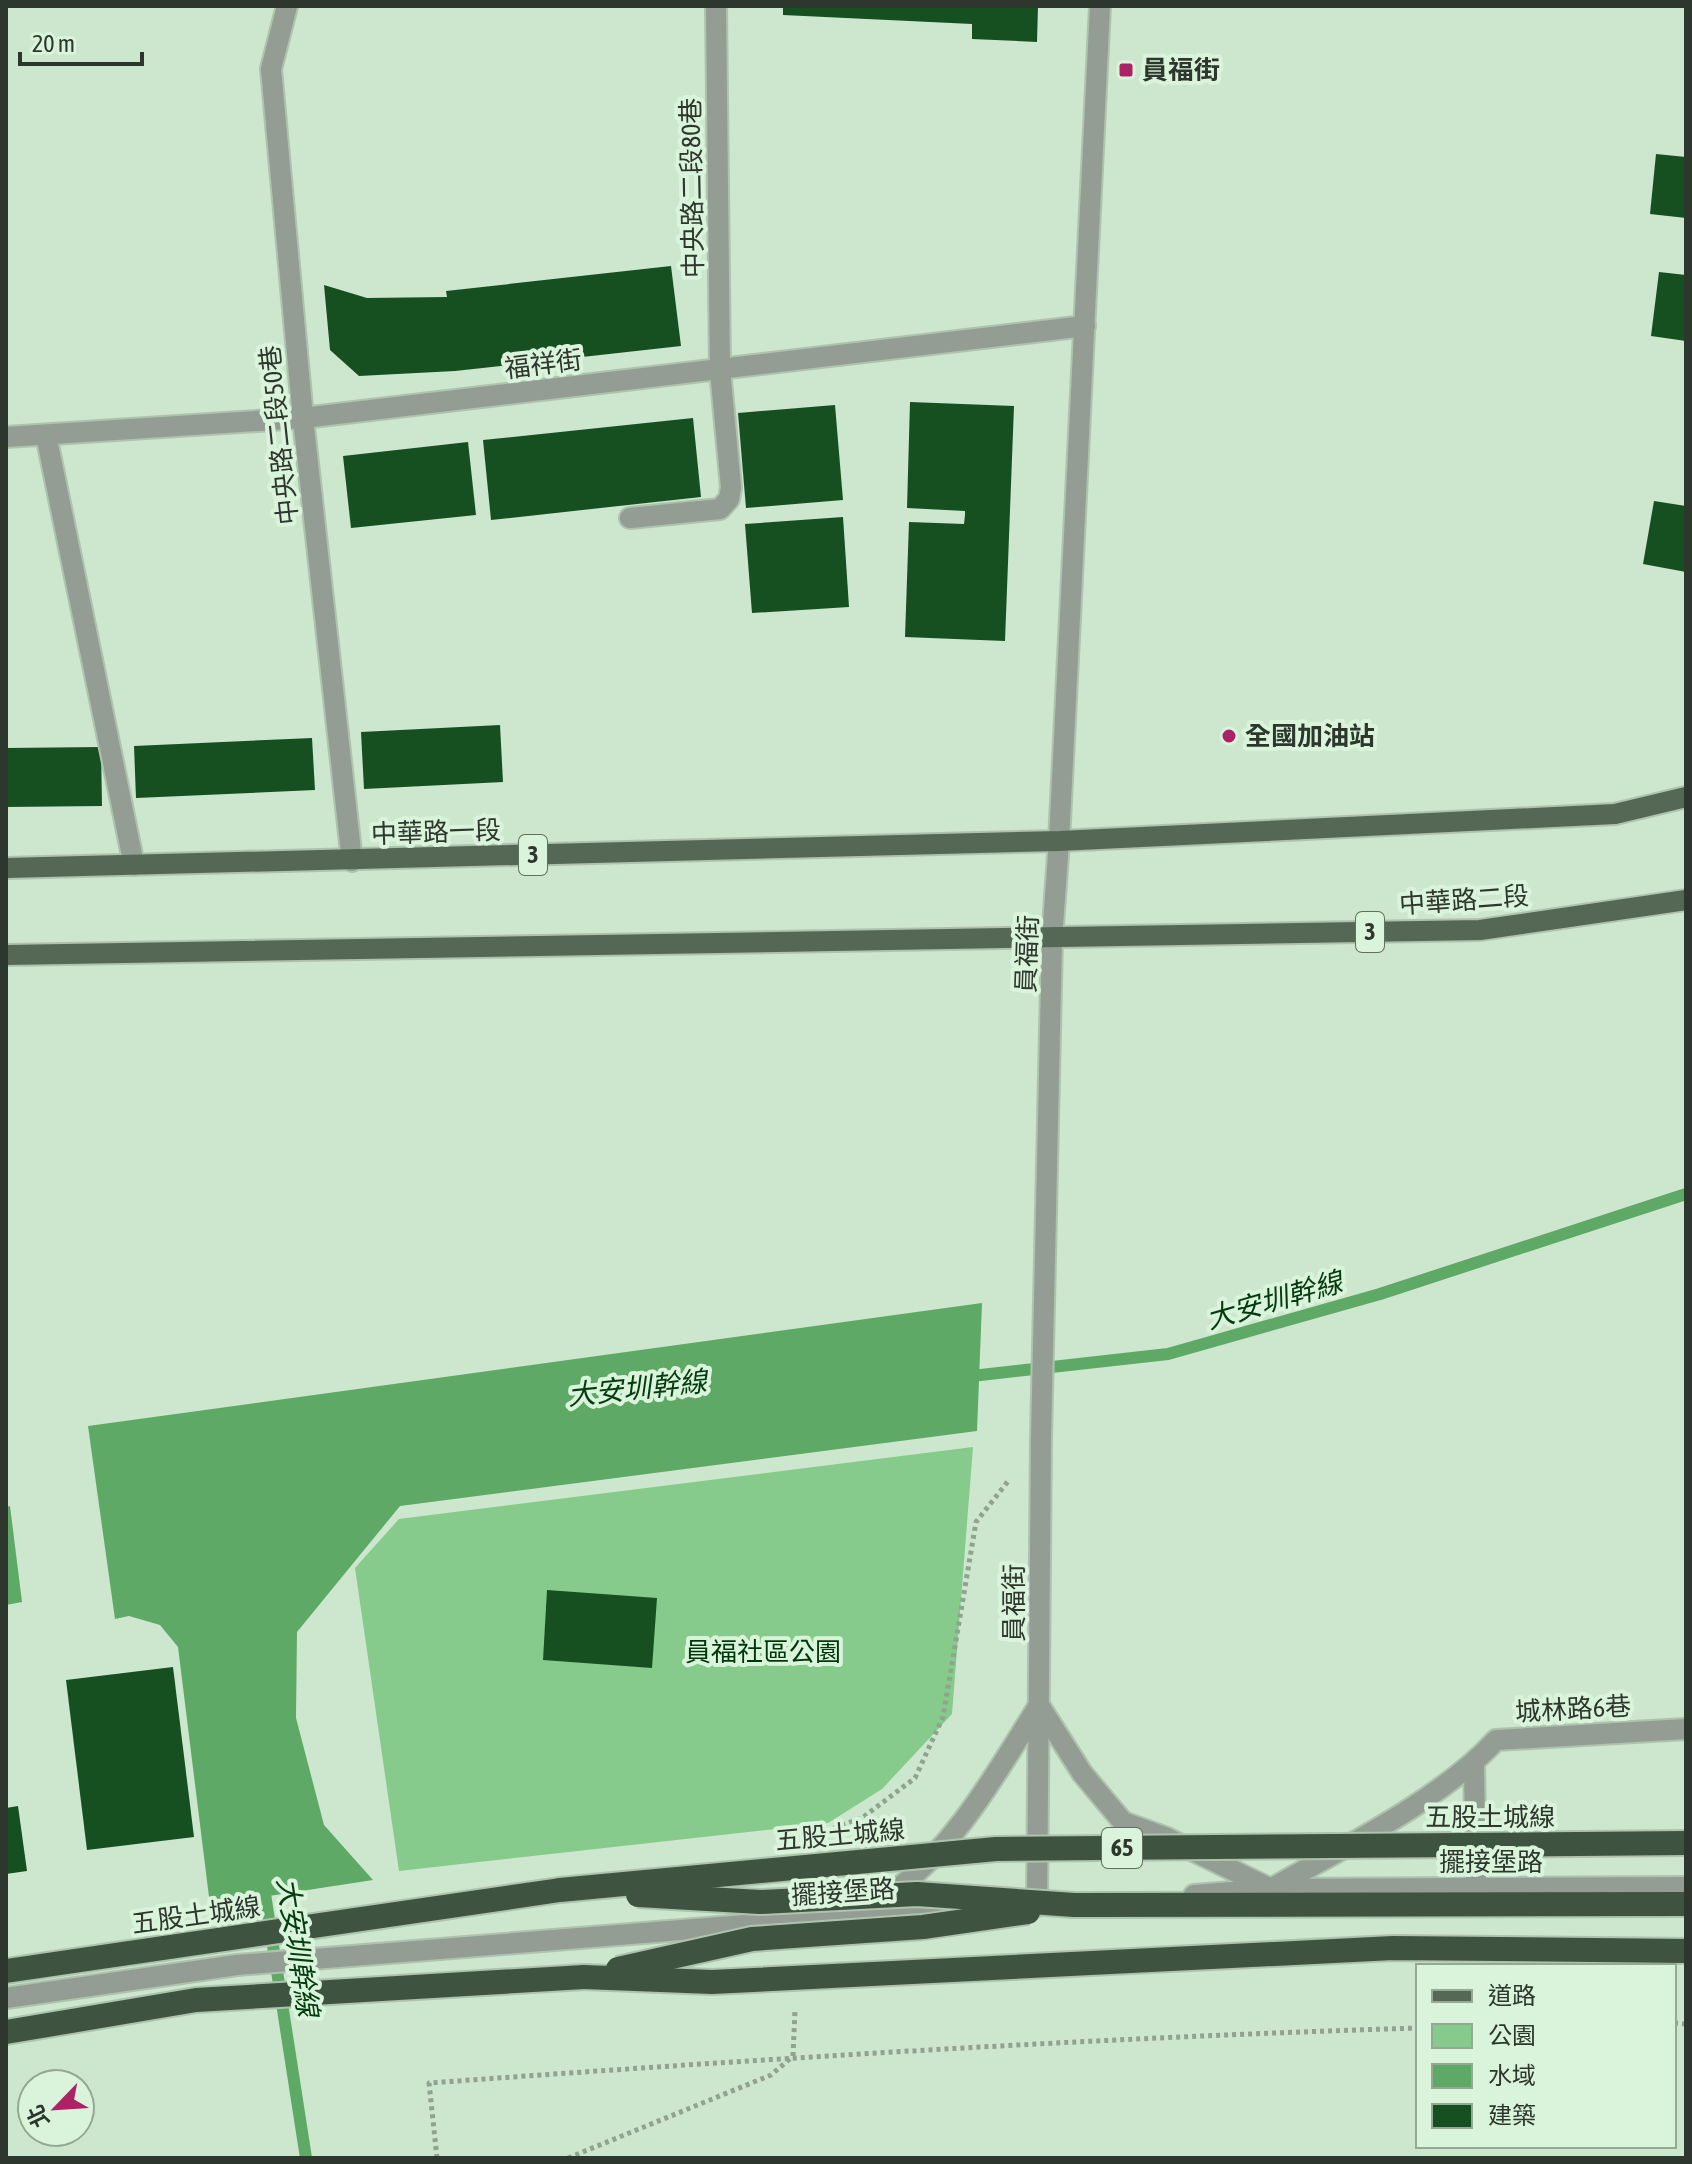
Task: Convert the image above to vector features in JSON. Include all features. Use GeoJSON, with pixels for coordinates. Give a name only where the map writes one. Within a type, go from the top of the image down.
{"type":"FeatureCollection","features":[{"type":"Feature","properties":{"kind":"highway","name":"五股土城線"},"geometry":{"type":"LineString","coordinates":[[6,1971],[560,1890],[996,1849],[1686,1843]]}},
{"type":"Feature","properties":{"kind":"highway"},"geometry":{"type":"LineString","coordinates":[[560,1890],[760,1902],[917,1894],[1074,1905],[1686,1904]]}},
{"type":"Feature","properties":{"kind":"highway"},"geometry":{"type":"LineString","coordinates":[[584,1977],[752,1939],[923,1927],[1074,1905]]}},
{"type":"Feature","properties":{"kind":"highway"},"geometry":{"type":"LineString","coordinates":[[6,2032],[196,2000],[584,1977],[712,1982],[1393,1948],[1686,1951]]}},
{"type":"Feature","properties":{"kind":"main road","name":"3"},"geometry":{"type":"LineString","coordinates":[[1059,841],[1615,814],[1686,797]]}},
{"type":"Feature","properties":{"kind":"main road","name":"中華路一段"},"geometry":{"type":"LineString","coordinates":[[6,868],[1059,841]]}},
{"type":"Feature","properties":{"kind":"main road","name":"中華路二段"},"geometry":{"type":"LineString","coordinates":[[1052,939],[1480,930],[1686,900]]}},
{"type":"Feature","properties":{"kind":"main road","name":"3"},"geometry":{"type":"LineString","coordinates":[[6,955],[1052,939]]}},
{"type":"Feature","properties":{"kind":"street","name":"中央路二段50巷"},"geometry":{"type":"LineString","coordinates":[[287,6],[271,69],[303,418],[352,861]]}},
{"type":"Feature","properties":{"kind":"street","name":"中央路二段80巷"},"geometry":{"type":"LineString","coordinates":[[630,518],[720,509],[729,499],[731,487],[720,370],[716,6]]}},
{"type":"Feature","properties":{"kind":"street","name":"員福街"},"geometry":{"type":"LineString","coordinates":[[1037,1906],[1041,1438],[1052,939],[1100,6]]}},
{"type":"Feature","properties":{"kind":"street","name":"福祥街"},"geometry":{"type":"LineString","coordinates":[[6,437],[303,418],[1085,326]]}},
{"type":"Feature","properties":{"kind":"street"},"geometry":{"type":"LineString","coordinates":[[46,435],[134,865]]}},
{"type":"Feature","properties":{"kind":"street"},"geometry":{"type":"LineString","coordinates":[[859,1916],[906,1884],[975,1808],[1039,1705],[1082,1773],[1123,1822],[1167,1838],[1271,1889]]}},
{"type":"Feature","properties":{"kind":"street","name":"城林路6巷"},"geometry":{"type":"LineString","coordinates":[[1271,1889],[1381,1826],[1474,1764],[1496,1740],[1686,1729]]}},
{"type":"Feature","properties":{"kind":"street"},"geometry":{"type":"LineString","coordinates":[[1474,1764],[1476,1888]]}},
{"type":"Feature","properties":{"kind":"street","name":"擺接堡路"},"geometry":{"type":"LineString","coordinates":[[6,1998],[237,1965],[859,1916],[1271,1889],[1686,1887]]}},
{"type":"Feature","properties":{"kind":"path"},"geometry":{"type":"LineString","coordinates":[[826,1832],[862,1818],[915,1778],[943,1717],[976,1522],[1041,1438]]}},
{"type":"Feature","properties":{"kind":"path"},"geometry":{"type":"LineString","coordinates":[[437,2158],[429,2083],[793,2056],[1222,2034],[1416,2028]]}},
{"type":"Feature","properties":{"kind":"path"},"geometry":{"type":"LineString","coordinates":[[568,2158],[771,2075],[793,2056]]}},
{"type":"Feature","properties":{"kind":"green space","name":"員福社區公園"},"geometry":{"type":"Polygon","coordinates":[[[973,1447],[952,1714],[882,1789],[828,1823],[399,1871],[355,1568],[399,1519],[973,1447]]]}},
{"type":"Feature","properties":{"kind":"water"},"geometry":{"type":"Polygon","coordinates":[[[982,1303],[977,1431],[400,1506],[297,1632],[296,1718],[324,1825],[373,1880],[210,1905],[178,1647],[160,1625],[129,1616],[115,1619],[88,1426],[982,1303]]]}},
{"type":"Feature","properties":{"kind":"water"},"geometry":{"type":"Polygon","coordinates":[[[10,1506],[22,1602],[6,1605],[6,1507],[10,1506]]]}},
{"type":"Feature","properties":{"kind":"building"},"geometry":{"type":"Polygon","coordinates":[[[783,6],[1038,6],[1037,42],[972,39],[972,24],[783,15],[783,6]]]}},
{"type":"Feature","properties":{"kind":"building"},"geometry":{"type":"Polygon","coordinates":[[[1656,154],[1686,157],[1686,218],[1650,214],[1656,154]]]}},
{"type":"Feature","properties":{"kind":"building"},"geometry":{"type":"Polygon","coordinates":[[[671,266],[681,346],[455,371],[359,376],[330,350],[324,285],[367,298],[447,297],[446,291],[671,266]]]}},
{"type":"Feature","properties":{"kind":"building"},"geometry":{"type":"Polygon","coordinates":[[[1659,272],[1686,275],[1686,341],[1651,336],[1659,272]]]}},
{"type":"Feature","properties":{"kind":"building"},"geometry":{"type":"Polygon","coordinates":[[[910,402],[1014,406],[1005,641],[905,637],[909,522],[964,524],[965,515],[965,511],[907,508],[910,402]]]}},
{"type":"Feature","properties":{"kind":"building"},"geometry":{"type":"Polygon","coordinates":[[[835,405],[843,500],[746,508],[738,413],[835,405]]]}},
{"type":"Feature","properties":{"kind":"building"},"geometry":{"type":"Polygon","coordinates":[[[693,418],[701,497],[491,520],[483,440],[693,418]]]}},
{"type":"Feature","properties":{"kind":"building"},"geometry":{"type":"Polygon","coordinates":[[[468,442],[476,515],[351,528],[343,456],[468,442]]]}},
{"type":"Feature","properties":{"kind":"building"},"geometry":{"type":"Polygon","coordinates":[[[1654,501],[1686,506],[1686,572],[1643,564],[1654,501]]]}},
{"type":"Feature","properties":{"kind":"building"},"geometry":{"type":"Polygon","coordinates":[[[843,517],[849,607],[752,613],[745,524],[843,517]]]}},
{"type":"Feature","properties":{"kind":"building"},"geometry":{"type":"Polygon","coordinates":[[[500,725],[503,782],[364,789],[361,732],[500,725]]]}},
{"type":"Feature","properties":{"kind":"building"},"geometry":{"type":"Polygon","coordinates":[[[312,738],[315,790],[136,798],[134,746],[312,738]]]}},
{"type":"Feature","properties":{"kind":"building"},"geometry":{"type":"Polygon","coordinates":[[[101,747],[102,806],[6,807],[6,748],[101,747]]]}},
{"type":"Feature","properties":{"kind":"building"},"geometry":{"type":"Polygon","coordinates":[[[547,1590],[657,1598],[652,1668],[543,1660],[547,1590]]]}},
{"type":"Feature","properties":{"kind":"building"},"geometry":{"type":"Polygon","coordinates":[[[173,1667],[194,1837],[87,1850],[66,1680],[173,1667]]]}},
{"type":"Feature","properties":{"kind":"building"},"geometry":{"type":"Polygon","coordinates":[[[18,1806],[27,1871],[6,1874],[6,1808],[18,1806]]]}},
{"type":"Feature","properties":{"kind":"waterway","name":"大安圳幹線"},"geometry":{"type":"LineString","coordinates":[[963,1377],[1168,1354],[1380,1294],[1686,1194]]}},
{"type":"Feature","properties":{"kind":"waterway","name":"大安圳幹線"},"geometry":{"type":"LineString","coordinates":[[263,1881],[306,2158]]}},
{"type":"Feature","properties":{"kind":"place","name":"員福街"},"geometry":{"type":"Point","coordinates":[1126,70]}},
{"type":"Feature","properties":{"kind":"place","name":"全國加油站"},"geometry":{"type":"Point","coordinates":[1229,736]}}]}
